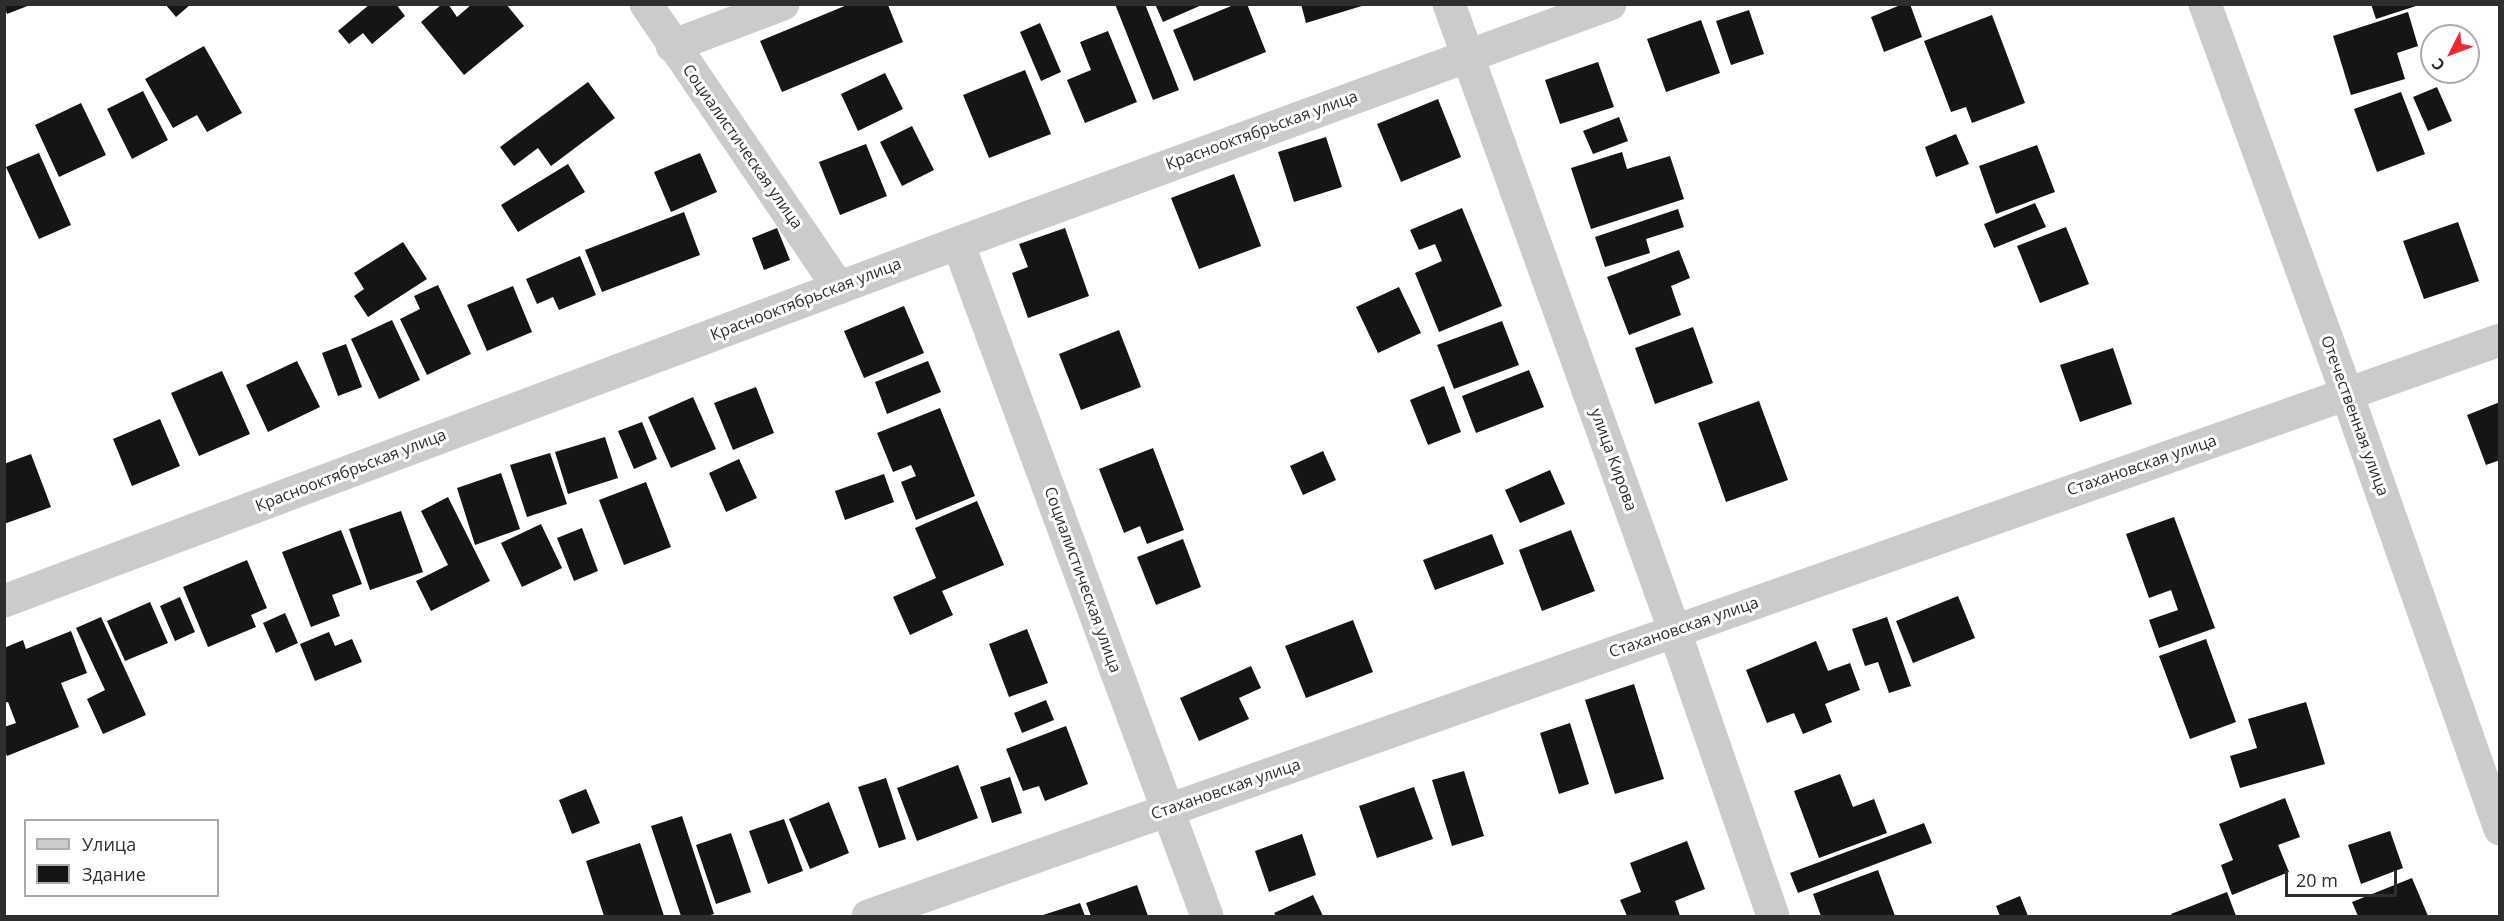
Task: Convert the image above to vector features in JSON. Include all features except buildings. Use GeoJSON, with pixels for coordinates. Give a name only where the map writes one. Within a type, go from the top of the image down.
{"type":"FeatureCollection","features":[{"type":"Feature","properties":{"kind":"street","name":"Социалистическая улица"},"geometry":{"type":"LineString","coordinates":[[646,4],[839,288]]}},
{"type":"Feature","properties":{"kind":"street"},"geometry":{"type":"LineString","coordinates":[[672,45],[783,4]]}},
{"type":"Feature","properties":{"kind":"street","name":"улица Кирова"},"geometry":{"type":"LineString","coordinates":[[1449,4],[1675,632],[1773,916]]}},
{"type":"Feature","properties":{"kind":"street","name":"Краснооктябрьская улица"},"geometry":{"type":"LineString","coordinates":[[4,601],[958,243],[1610,4]]}},
{"type":"Feature","properties":{"kind":"street","name":"Отечественная улица"},"geometry":{"type":"LineString","coordinates":[[2205,4],[2347,394],[2499,830]]}},
{"type":"Feature","properties":{"kind":"street","name":"Социалистическая улица"},"geometry":{"type":"LineString","coordinates":[[958,243],[1208,916]]}},
{"type":"Feature","properties":{"kind":"street","name":"Стахановская улица"},"geometry":{"type":"LineString","coordinates":[[868,916],[2499,340]]}}]}
